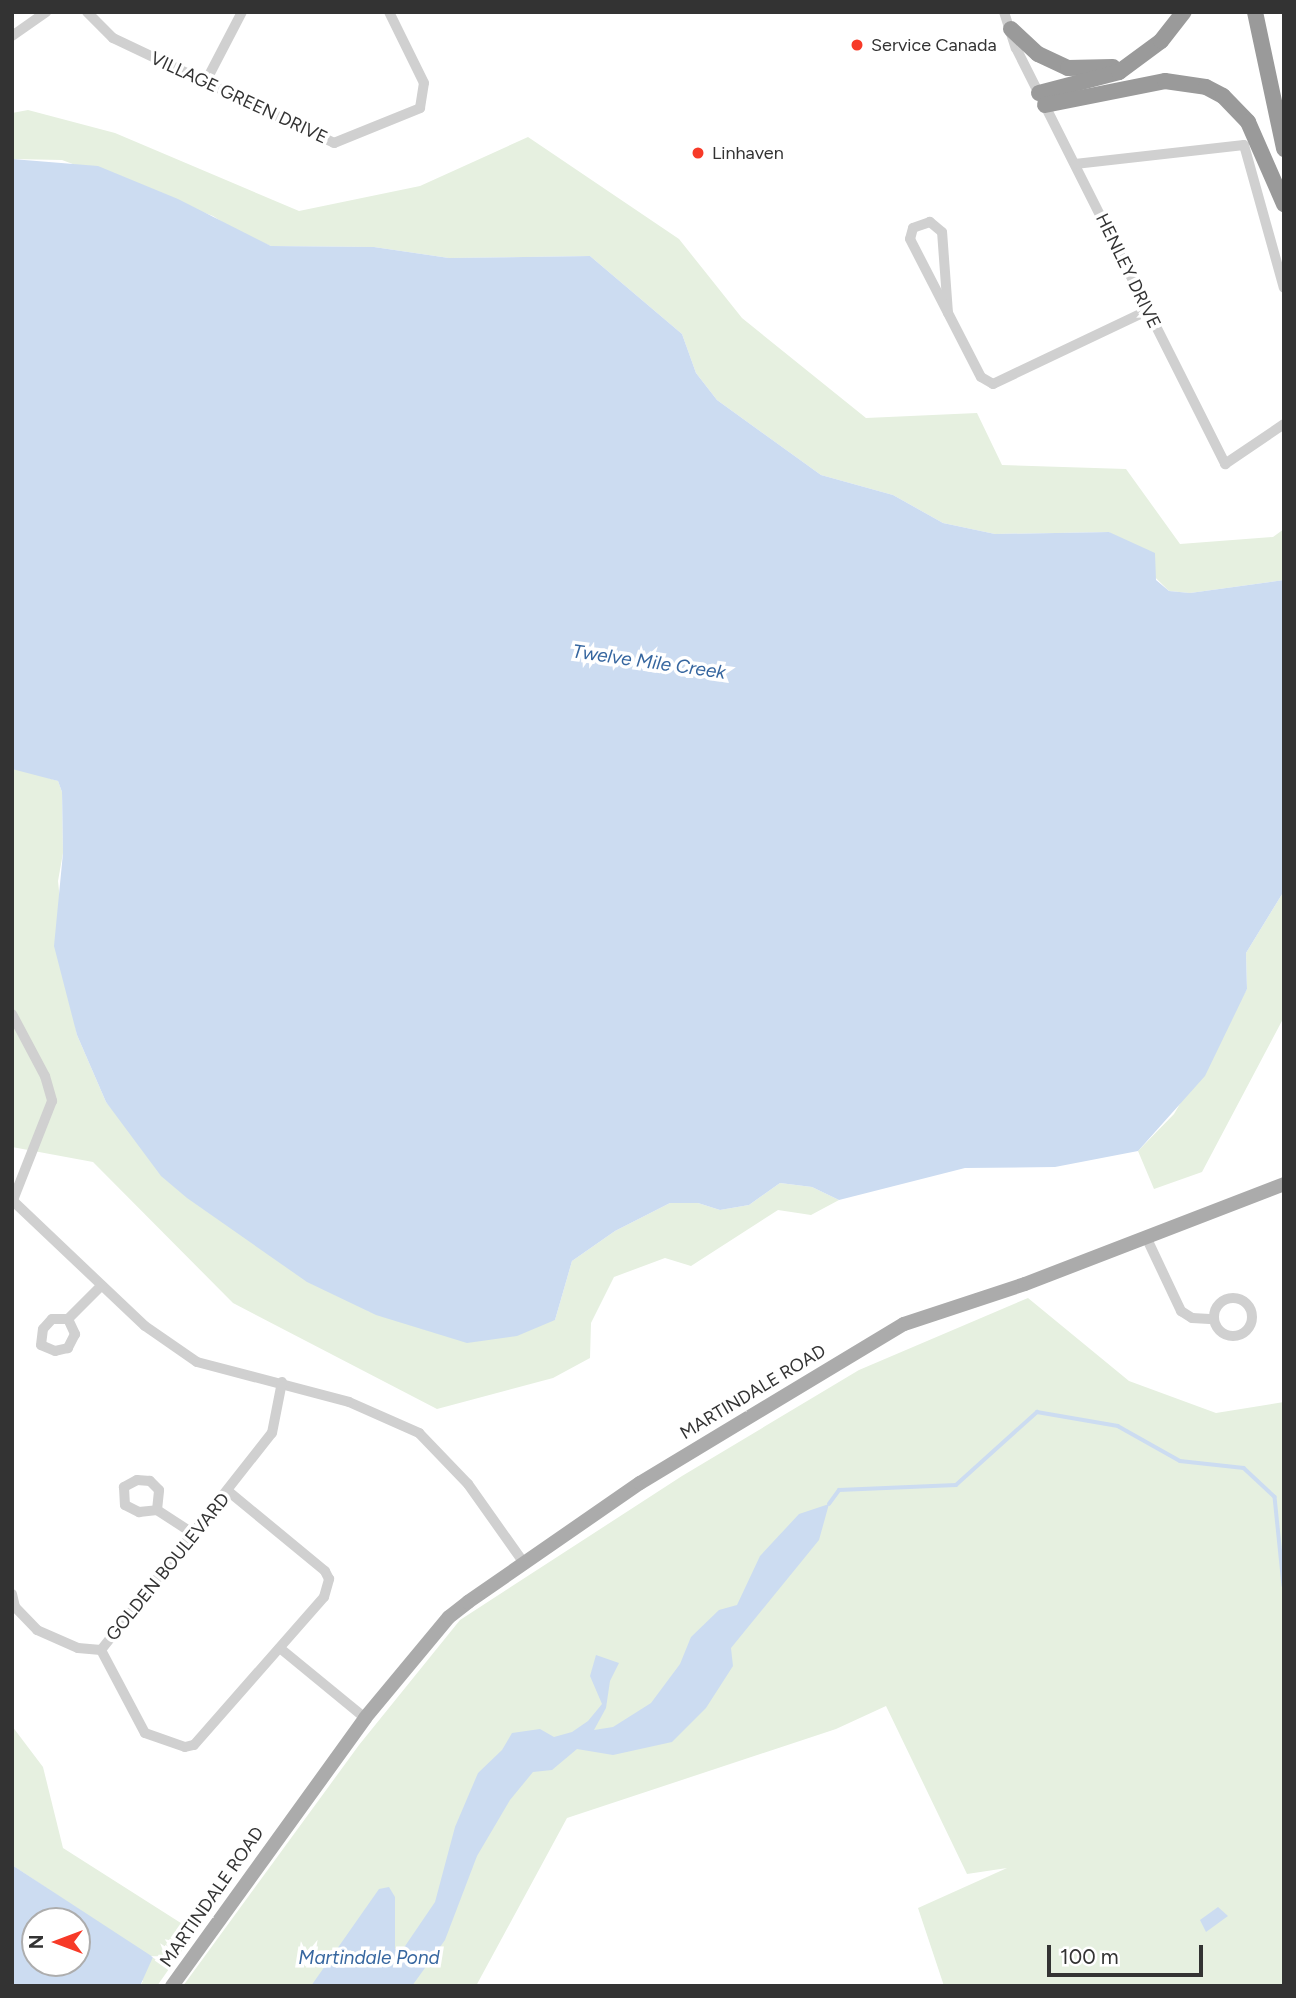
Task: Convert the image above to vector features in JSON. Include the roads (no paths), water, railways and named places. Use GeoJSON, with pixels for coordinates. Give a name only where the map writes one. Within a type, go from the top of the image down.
{"type":"FeatureCollection","features":[{"type":"Feature","properties":{"kind":"highway"},"geometry":{"type":"LineString","coordinates":[[1042,99],[1094,81],[1145,55],[1184,12]]}},
{"type":"Feature","properties":{"kind":"highway"},"geometry":{"type":"LineString","coordinates":[[1255,12],[1284,149]]}},
{"type":"Feature","properties":{"kind":"highway"},"geometry":{"type":"LineString","coordinates":[[1011,29],[1038,54],[1068,68],[1107,68],[1145,55]]}},
{"type":"Feature","properties":{"kind":"highway"},"geometry":{"type":"LineString","coordinates":[[1042,99],[1155,82],[1206,87],[1223,96],[1248,122],[1284,204]]}},
{"type":"Feature","properties":{"kind":"main road","name":"MARTINDALE ROAD"},"geometry":{"type":"LineString","coordinates":[[172,1986],[328,1766],[449,1617],[640,1483],[904,1324],[1147,1239],[1284,1184]]}},
{"type":"Feature","properties":{"kind":"street"},"geometry":{"type":"LineString","coordinates":[[12,36],[46,12]]}},
{"type":"Feature","properties":{"kind":"street","name":"VILLAGE GREEN DRIVE"},"geometry":{"type":"LineString","coordinates":[[87,12],[113,38],[334,143],[420,108],[424,83],[389,12]]}},
{"type":"Feature","properties":{"kind":"street"},"geometry":{"type":"LineString","coordinates":[[205,83],[242,12]]}},
{"type":"Feature","properties":{"kind":"street","name":"HENLEY DRIVE"},"geometry":{"type":"LineString","coordinates":[[1004,12],[1042,99],[1225,464],[1284,425]]}},
{"type":"Feature","properties":{"kind":"street"},"geometry":{"type":"LineString","coordinates":[[1074,164],[1244,145],[1284,288]]}},
{"type":"Feature","properties":{"kind":"street"},"geometry":{"type":"LineString","coordinates":[[948,313],[942,232],[930,222],[913,228],[910,239],[948,313],[981,377],[993,384],[1147,311]]}},
{"type":"Feature","properties":{"kind":"street"},"geometry":{"type":"LineString","coordinates":[[12,1014],[45,1076],[52,1101],[13,1200],[47,1228],[101,1286],[145,1326],[197,1362],[282,1382],[349,1402],[419,1433],[468,1484],[524,1563]]}},
{"type":"Feature","properties":{"kind":"street"},"geometry":{"type":"LineString","coordinates":[[1147,1239],[1181,1311],[1192,1318],[1214,1319]]}},
{"type":"Feature","properties":{"kind":"street"},"geometry":{"type":"LineString","coordinates":[[68,1319],[101,1286]]}},
{"type":"Feature","properties":{"kind":"street","name":"GOLDEN BOULEVARD"},"geometry":{"type":"LineString","coordinates":[[12,1594],[15,1606],[44,1635],[78,1648],[102,1650],[229,1492],[272,1433],[282,1382]]}},
{"type":"Feature","properties":{"kind":"street"},"geometry":{"type":"LineString","coordinates":[[102,1650],[145,1733],[185,1747],[199,1741],[324,1598],[330,1579],[229,1492]]}},
{"type":"Feature","properties":{"kind":"street"},"geometry":{"type":"LineString","coordinates":[[157,1510],[194,1534]]}},
{"type":"Feature","properties":{"kind":"street"},"geometry":{"type":"LineString","coordinates":[[281,1649],[365,1718]]}},
{"type":"Feature","properties":{"kind":"water","name":"Twelve Mile Creek"},"geometry":{"type":"Polygon","coordinates":[[[12,159],[98,166],[178,199],[271,246],[374,247],[449,258],[590,256],[682,334],[696,373],[717,400],[821,475],[893,495],[943,523],[995,534],[1109,532],[1155,553],[1156,580],[1169,591],[1190,593],[1284,580],[1284,891],[1246,953],[1247,989],[1205,1076],[1138,1151],[1055,1167],[965,1168],[839,1200],[812,1187],[780,1183],[749,1205],[720,1210],[698,1203],[670,1203],[615,1231],[572,1261],[555,1320],[517,1336],[467,1343],[376,1315],[307,1282],[187,1198],[161,1176],[106,1102],[77,1035],[54,946],[63,853],[62,792],[58,781],[12,769],[12,159]]]}},
{"type":"Feature","properties":{"kind":"water","name":"Martindale Pond"},"geometry":{"type":"Polygon","coordinates":[[[829,1504],[819,1540],[731,1648],[733,1666],[706,1708],[672,1742],[613,1755],[577,1749],[552,1770],[533,1772],[510,1800],[477,1856],[445,1940],[412,1986],[311,1986],[379,1889],[389,1887],[395,1897],[395,1949],[401,1952],[435,1902],[455,1827],[478,1773],[502,1750],[512,1733],[540,1729],[554,1737],[572,1732],[588,1721],[602,1704],[590,1676],[596,1655],[619,1663],[610,1681],[606,1708],[594,1730],[613,1727],[651,1703],[680,1664],[691,1637],[719,1610],[737,1605],[760,1556],[799,1514],[829,1504]]]}},
{"type":"Feature","properties":{"kind":"water"},"geometry":{"type":"Polygon","coordinates":[[[12,1865],[76,1907],[21,1907],[21,1977],[91,1977],[91,1917],[153,1957],[140,1986],[12,1986],[12,1865]]]}},
{"type":"Feature","properties":{"kind":"water"},"geometry":{"type":"Polygon","coordinates":[[[1218,1907],[1228,1916],[1206,1932],[1200,1920],[1218,1907]]]}},
{"type":"Feature","properties":{"kind":"waterway"},"geometry":{"type":"LineString","coordinates":[[829,1504],[839,1490],[956,1485],[1037,1412],[1118,1426],[1180,1461],[1244,1468],[1275,1497],[1284,1586]]}},
{"type":"Feature","properties":{"kind":"place","name":"Service Canada"},"geometry":{"type":"Point","coordinates":[857,45]}},
{"type":"Feature","properties":{"kind":"place","name":"Linhaven"},"geometry":{"type":"Point","coordinates":[698,153]}}]}
